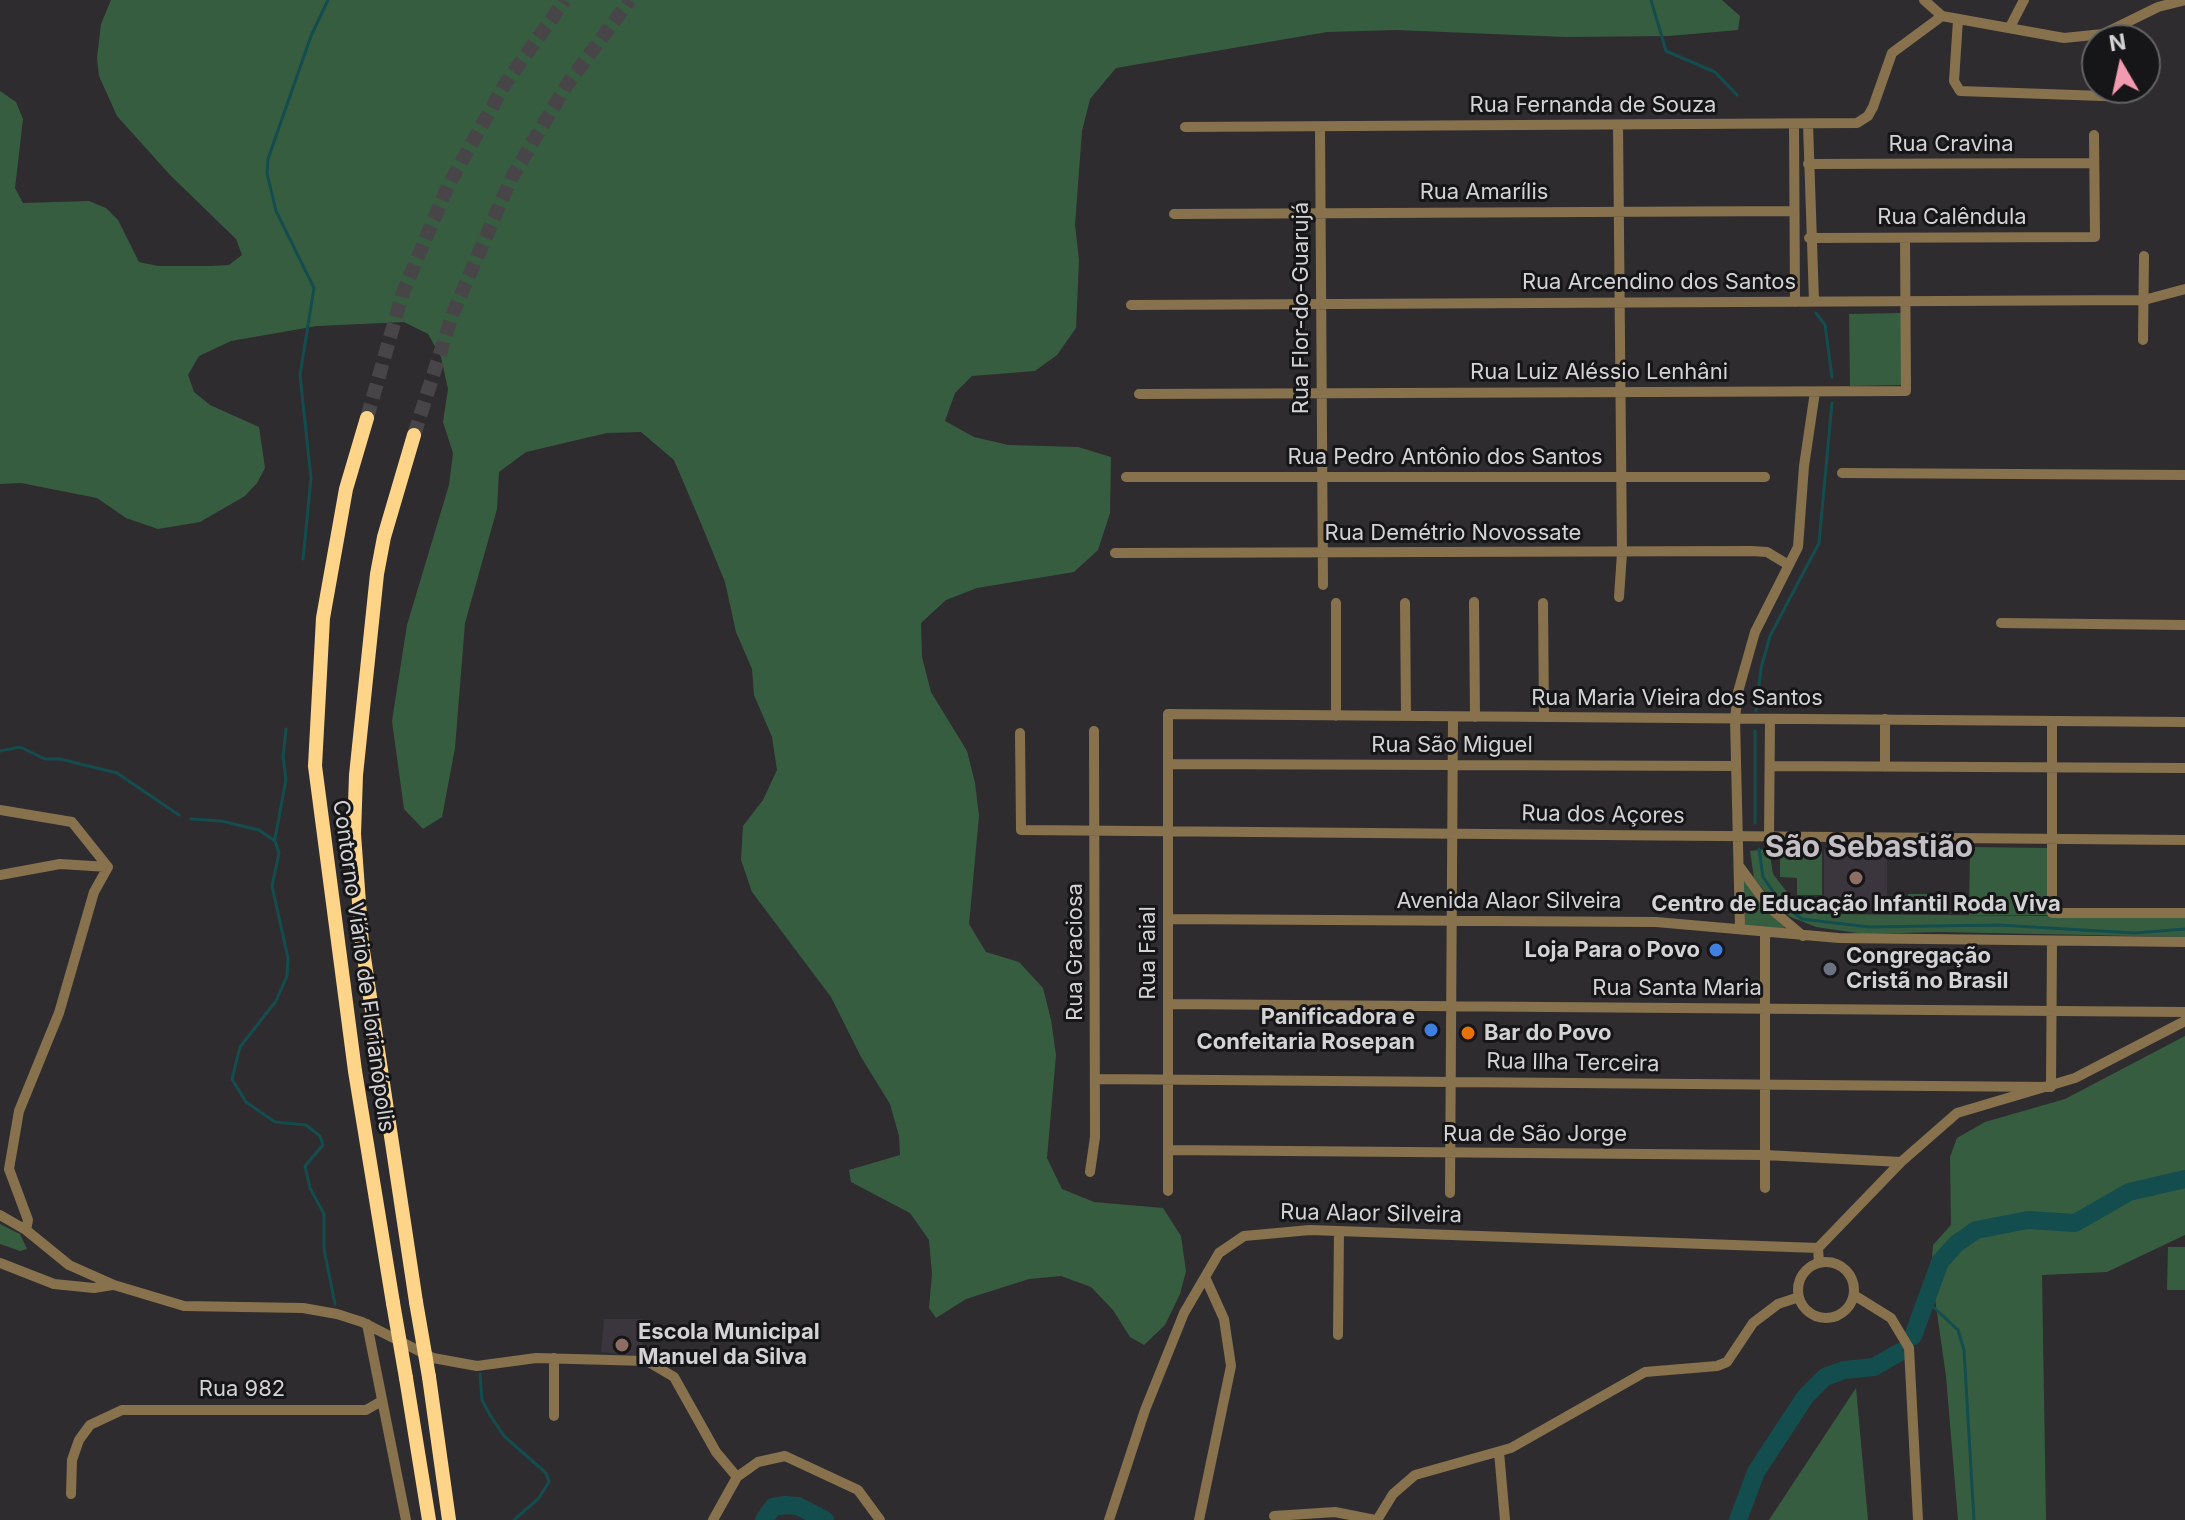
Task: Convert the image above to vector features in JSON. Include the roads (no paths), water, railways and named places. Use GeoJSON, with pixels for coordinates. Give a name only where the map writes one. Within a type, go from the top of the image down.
{"type":"FeatureCollection","features":[{"type":"Feature","properties":{"kind":"highway","name":"Contorno Viário de Florianópolis"},"geometry":{"type":"LineString","coordinates":[[367,418],[346,489],[323,618],[315,766],[353,1056],[429,1520]]}},
{"type":"Feature","properties":{"kind":"highway","name":"Contorno Viário de Florianópolis"},"geometry":{"type":"LineString","coordinates":[[414,435],[384,537],[375,585],[354,834],[362,944],[449,1520]]}},
{"type":"Feature","properties":{"kind":"street"},"geometry":{"type":"LineString","coordinates":[[1924,0],[1942,16],[2064,38],[2103,34],[2158,7],[2185,0]]}},
{"type":"Feature","properties":{"kind":"street"},"geometry":{"type":"LineString","coordinates":[[2010,27],[2024,0]]}},
{"type":"Feature","properties":{"kind":"street","name":"Rua Fernanda de Souza"},"geometry":{"type":"LineString","coordinates":[[1185,127],[1863,122],[1873,107],[1892,53],[1942,16]]}},
{"type":"Feature","properties":{"kind":"street"},"geometry":{"type":"LineString","coordinates":[[1958,20],[1954,81],[1960,91],[2081,95]]}},
{"type":"Feature","properties":{"kind":"street"},"geometry":{"type":"LineString","coordinates":[[1794,124],[1795,302]]}},
{"type":"Feature","properties":{"kind":"street"},"geometry":{"type":"LineString","coordinates":[[1808,124],[1809,238],[1814,301]]}},
{"type":"Feature","properties":{"kind":"street"},"geometry":{"type":"LineString","coordinates":[[1618,125],[1622,477],[1619,597]]}},
{"type":"Feature","properties":{"kind":"street","name":"Rua Flor-do-Guarujá"},"geometry":{"type":"LineString","coordinates":[[1320,127],[1323,585]]}},
{"type":"Feature","properties":{"kind":"street"},"geometry":{"type":"LineString","coordinates":[[2094,135],[2094,163]]}},
{"type":"Feature","properties":{"kind":"street","name":"Rua Cravina"},"geometry":{"type":"LineString","coordinates":[[1808,164],[2094,163]]}},
{"type":"Feature","properties":{"kind":"street","name":"Rua Calêndula"},"geometry":{"type":"LineString","coordinates":[[1809,238],[2095,237],[2094,163]]}},
{"type":"Feature","properties":{"kind":"street","name":"Rua Amarílis"},"geometry":{"type":"LineString","coordinates":[[1174,214],[1794,211]]}},
{"type":"Feature","properties":{"kind":"street","name":"Rua Luiz Aléssio Lenhâni"},"geometry":{"type":"LineString","coordinates":[[1139,394],[1906,391],[1905,238]]}},
{"type":"Feature","properties":{"kind":"street"},"geometry":{"type":"LineString","coordinates":[[2143,340],[2144,256]]}},
{"type":"Feature","properties":{"kind":"street","name":"Rua Arcendino dos Santos"},"geometry":{"type":"LineString","coordinates":[[1131,305],[2144,300],[2185,289]]}},
{"type":"Feature","properties":{"kind":"street"},"geometry":{"type":"LineString","coordinates":[[1740,928],[1735,719],[1745,660],[1779,590],[1787,564],[1798,547],[1804,466],[1815,392]]}},
{"type":"Feature","properties":{"kind":"street"},"geometry":{"type":"LineString","coordinates":[[1842,473],[2185,475]]}},
{"type":"Feature","properties":{"kind":"street","name":"Rua Pedro Antônio dos Santos"},"geometry":{"type":"LineString","coordinates":[[1126,477],[1765,477]]}},
{"type":"Feature","properties":{"kind":"street","name":"Rua Demétrio Novossate"},"geometry":{"type":"LineString","coordinates":[[1115,553],[1751,551],[1767,552],[1787,564]]}},
{"type":"Feature","properties":{"kind":"street"},"geometry":{"type":"LineString","coordinates":[[1474,602],[1475,717]]}},
{"type":"Feature","properties":{"kind":"street"},"geometry":{"type":"LineString","coordinates":[[1336,603],[1336,716]]}},
{"type":"Feature","properties":{"kind":"street"},"geometry":{"type":"LineString","coordinates":[[1405,603],[1406,716]]}},
{"type":"Feature","properties":{"kind":"street"},"geometry":{"type":"LineString","coordinates":[[1543,603],[1544,717]]}},
{"type":"Feature","properties":{"kind":"street"},"geometry":{"type":"LineString","coordinates":[[2001,623],[2185,625]]}},
{"type":"Feature","properties":{"kind":"street","name":"Rua Maria Vieira dos Santos"},"geometry":{"type":"LineString","coordinates":[[1168,714],[2185,722]]}},
{"type":"Feature","properties":{"kind":"street","name":"Rua Faial"},"geometry":{"type":"LineString","coordinates":[[1168,714],[1168,1191]]}},
{"type":"Feature","properties":{"kind":"street"},"geometry":{"type":"LineString","coordinates":[[1450,1193],[1453,717]]}},
{"type":"Feature","properties":{"kind":"street"},"geometry":{"type":"LineString","coordinates":[[1769,836],[1770,719]]}},
{"type":"Feature","properties":{"kind":"street"},"geometry":{"type":"LineString","coordinates":[[1885,719],[1885,767]]}},
{"type":"Feature","properties":{"kind":"street"},"geometry":{"type":"LineString","coordinates":[[2052,721],[2052,913],[2185,913]]}},
{"type":"Feature","properties":{"kind":"street","name":"Rua Graciosa"},"geometry":{"type":"LineString","coordinates":[[1090,1172],[1095,1137],[1094,731]]}},
{"type":"Feature","properties":{"kind":"street","name":"Rua dos Açores"},"geometry":{"type":"LineString","coordinates":[[1020,733],[1021,830],[2185,840]]}},
{"type":"Feature","properties":{"kind":"street","name":"Rua São Miguel"},"geometry":{"type":"LineString","coordinates":[[1168,764],[1736,766]]}},
{"type":"Feature","properties":{"kind":"street"},"geometry":{"type":"LineString","coordinates":[[1770,766],[2185,768]]}},
{"type":"Feature","properties":{"kind":"street"},"geometry":{"type":"LineString","coordinates":[[0,810],[72,822],[108,867]]}},
{"type":"Feature","properties":{"kind":"street"},"geometry":{"type":"LineString","coordinates":[[0,875],[60,864],[108,867]]}},
{"type":"Feature","properties":{"kind":"street"},"geometry":{"type":"LineString","coordinates":[[1738,865],[1770,908],[1803,936]]}},
{"type":"Feature","properties":{"kind":"street"},"geometry":{"type":"LineString","coordinates":[[26,1230],[28,1220],[9,1169],[19,1111],[59,1013],[94,892],[108,867]]}},
{"type":"Feature","properties":{"kind":"street","name":"Avenida Alaor Silveira"},"geometry":{"type":"LineString","coordinates":[[1168,919],[1656,922],[1803,936],[2185,942]]}},
{"type":"Feature","properties":{"kind":"street"},"geometry":{"type":"LineString","coordinates":[[1765,932],[1765,1188]]}},
{"type":"Feature","properties":{"kind":"street"},"geometry":{"type":"LineString","coordinates":[[2051,1087],[2052,941]]}},
{"type":"Feature","properties":{"kind":"street","name":"Rua Santa Maria"},"geometry":{"type":"LineString","coordinates":[[1168,1004],[2185,1012]]}},
{"type":"Feature","properties":{"kind":"street"},"geometry":{"type":"LineString","coordinates":[[1819,1263],[1818,1248],[1901,1162],[1957,1113],[2051,1087],[2097,1069],[2185,1021]]}},
{"type":"Feature","properties":{"kind":"street","name":"Rua Ilha Terceira"},"geometry":{"type":"LineString","coordinates":[[1095,1079],[2051,1087]]}},
{"type":"Feature","properties":{"kind":"street","name":"Rua de São Jorge"},"geometry":{"type":"LineString","coordinates":[[1168,1150],[1765,1155],[1901,1162]]}},
{"type":"Feature","properties":{"kind":"street"},"geometry":{"type":"LineString","coordinates":[[0,1215],[26,1230],[69,1265],[114,1285],[184,1306],[303,1308],[367,1324],[433,1358],[459,1363],[495,1365],[554,1358],[627,1358],[663,1368],[674,1377],[716,1452],[737,1477]]}},
{"type":"Feature","properties":{"kind":"street","name":"Rua Alaor Silveira"},"geometry":{"type":"LineString","coordinates":[[1109,1520],[1175,1332],[1225,1245],[1244,1236],[1279,1231],[1339,1231],[1818,1248]]}},
{"type":"Feature","properties":{"kind":"street"},"geometry":{"type":"LineString","coordinates":[[1338,1335],[1339,1231]]}},
{"type":"Feature","properties":{"kind":"street"},"geometry":{"type":"LineString","coordinates":[[0,1263],[54,1284],[94,1288],[114,1285]]}},
{"type":"Feature","properties":{"kind":"street"},"geometry":{"type":"LineString","coordinates":[[1819,1263],[1836,1264],[1846,1270],[1854,1284],[1854,1295],[1845,1310],[1824,1318],[1808,1311],[1799,1297],[1802,1276],[1819,1263]]}},
{"type":"Feature","properties":{"kind":"street"},"geometry":{"type":"LineString","coordinates":[[1199,1520],[1231,1366],[1224,1319],[1205,1277]]}},
{"type":"Feature","properties":{"kind":"street"},"geometry":{"type":"LineString","coordinates":[[1854,1295],[1891,1318],[1909,1348],[1918,1520]]}},
{"type":"Feature","properties":{"kind":"street"},"geometry":{"type":"LineString","coordinates":[[1274,1516],[1335,1512],[1376,1520],[1393,1494],[1415,1475],[1499,1452],[1531,1439],[1645,1372],[1717,1366],[1727,1362],[1753,1323],[1778,1304],[1799,1297]]}},
{"type":"Feature","properties":{"kind":"street"},"geometry":{"type":"LineString","coordinates":[[367,1324],[380,1402],[406,1520]]}},
{"type":"Feature","properties":{"kind":"street"},"geometry":{"type":"LineString","coordinates":[[554,1358],[554,1416]]}},
{"type":"Feature","properties":{"kind":"street","name":"Rua 982"},"geometry":{"type":"LineString","coordinates":[[71,1494],[75,1449],[90,1425],[103,1417],[142,1407],[366,1410],[380,1402]]}},
{"type":"Feature","properties":{"kind":"street"},"geometry":{"type":"LineString","coordinates":[[1499,1452],[1505,1520]]}},
{"type":"Feature","properties":{"kind":"street"},"geometry":{"type":"LineString","coordinates":[[713,1520],[737,1477],[758,1462],[785,1456],[858,1490],[880,1520]]}},
{"type":"Feature","properties":{"kind":"waterway"},"geometry":{"type":"LineString","coordinates":[[303,559],[311,478],[300,375],[314,288],[276,211],[267,173],[268,159],[311,36],[328,0]]}},
{"type":"Feature","properties":{"kind":"waterway"},"geometry":{"type":"LineString","coordinates":[[1651,0],[1666,51],[1715,72],[1737,95]]}},
{"type":"Feature","properties":{"kind":"waterway"},"geometry":{"type":"LineString","coordinates":[[1816,313],[1825,325],[1832,377]]}},
{"type":"Feature","properties":{"kind":"waterway"},"geometry":{"type":"LineString","coordinates":[[1756,711],[1761,668],[1770,636],[1819,543],[1832,403]]}},
{"type":"Feature","properties":{"kind":"waterway"},"geometry":{"type":"LineString","coordinates":[[275,839],[286,779],[283,757],[286,729]]}},
{"type":"Feature","properties":{"kind":"waterway"},"geometry":{"type":"LineString","coordinates":[[1755,731],[1755,823]]}},
{"type":"Feature","properties":{"kind":"waterway"},"geometry":{"type":"LineString","coordinates":[[0,751],[20,747],[45,759],[60,759],[117,773],[179,815]]}},
{"type":"Feature","properties":{"kind":"waterway"},"geometry":{"type":"LineString","coordinates":[[191,819],[221,821],[259,830],[275,841],[279,853],[272,886],[288,958],[287,976],[276,1001],[240,1047],[232,1079],[246,1102],[275,1122],[306,1125],[320,1136],[323,1145],[305,1166],[310,1188],[324,1214],[324,1249],[335,1304]]}},
{"type":"Feature","properties":{"kind":"waterway"},"geometry":{"type":"LineString","coordinates":[[1759,849],[1763,877],[1782,904],[1802,919],[1869,927],[1998,925],[2135,933],[2185,929]]}},
{"type":"Feature","properties":{"kind":"waterway"},"geometry":{"type":"LineString","coordinates":[[1913,1336],[1940,1262],[1956,1244],[1976,1230],[2028,1220],[2075,1223],[2129,1192],[2185,1179]]}},
{"type":"Feature","properties":{"kind":"waterway"},"geometry":{"type":"LineString","coordinates":[[1926,1294],[1928,1302],[1958,1330],[1964,1350],[1974,1520]]}},
{"type":"Feature","properties":{"kind":"waterway"},"geometry":{"type":"LineString","coordinates":[[1738,1520],[1756,1472],[1805,1397],[1825,1377],[1844,1370],[1874,1367],[1900,1352]]}},
{"type":"Feature","properties":{"kind":"waterway"},"geometry":{"type":"LineString","coordinates":[[480,1374],[482,1400],[490,1415],[504,1436],[546,1473],[549,1482],[538,1499],[514,1520]]}},
{"type":"Feature","properties":{"kind":"waterway"},"geometry":{"type":"LineString","coordinates":[[764,1520],[773,1507],[785,1505],[798,1506],[825,1520]]}},
{"type":"Feature","properties":{"kind":"tunnel"},"geometry":{"type":"LineString","coordinates":[[367,418],[403,292],[448,186],[505,84],[565,0]]}},
{"type":"Feature","properties":{"kind":"tunnel"},"geometry":{"type":"LineString","coordinates":[[414,435],[453,313],[511,179],[566,86],[630,0]]}},
{"type":"Feature","properties":{"kind":"place","name":"Centro de Educação Infantil Roda Viva"},"geometry":{"type":"Point","coordinates":[1856,878]}},
{"type":"Feature","properties":{"kind":"place","name":"Loja Para o Povo"},"geometry":{"type":"Point","coordinates":[1716,950]}},
{"type":"Feature","properties":{"kind":"place","name":"Congregação Cristã no Brasil"},"geometry":{"type":"Point","coordinates":[1830,969]}},
{"type":"Feature","properties":{"kind":"place","name":"Panificadora e Confeitaria Rosepan"},"geometry":{"type":"Point","coordinates":[1431,1030]}},
{"type":"Feature","properties":{"kind":"place","name":"Bar do Povo"},"geometry":{"type":"Point","coordinates":[1468,1033]}},
{"type":"Feature","properties":{"kind":"place","name":"Escola Municipal Manuel da Silva"},"geometry":{"type":"Point","coordinates":[622,1345]}},
{"type":"Feature","properties":{"kind":"district","name":"São Sebastião"},"geometry":{"type":"Point","coordinates":[1869,848]}}]}
